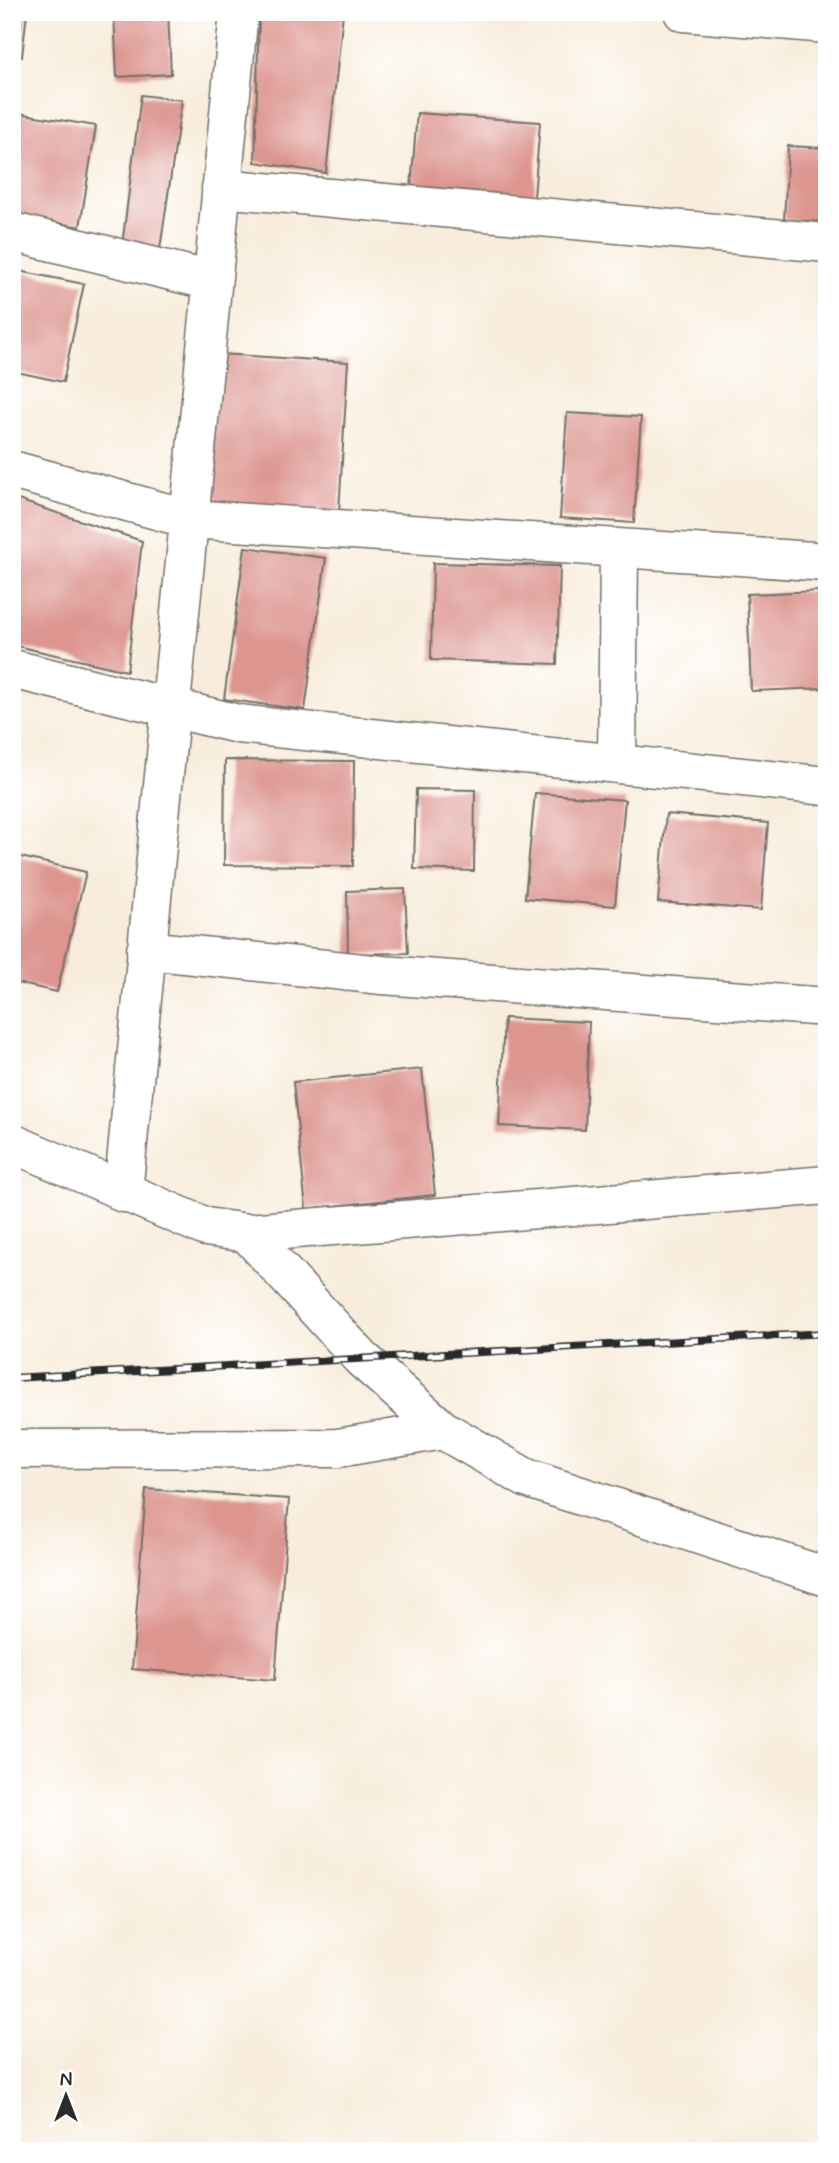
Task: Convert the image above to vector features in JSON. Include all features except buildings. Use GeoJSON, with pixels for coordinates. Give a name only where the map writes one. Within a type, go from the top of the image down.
{"type":"FeatureCollection","features":[{"type":"Feature","properties":{"kind":"street"},"geometry":{"type":"LineString","coordinates":[[123,1193],[239,12]]}},
{"type":"Feature","properties":{"kind":"street"},"geometry":{"type":"LineString","coordinates":[[683,12],[827,24]]}},
{"type":"Feature","properties":{"kind":"street"},"geometry":{"type":"LineString","coordinates":[[221,188],[827,243]]}},
{"type":"Feature","properties":{"kind":"street"},"geometry":{"type":"LineString","coordinates":[[12,232],[212,282]]}},
{"type":"Feature","properties":{"kind":"street"},"geometry":{"type":"LineString","coordinates":[[12,470],[189,519],[827,562]]}},
{"type":"Feature","properties":{"kind":"street"},"geometry":{"type":"LineString","coordinates":[[617,764],[619,549]]}},
{"type":"Feature","properties":{"kind":"street"},"geometry":{"type":"LineString","coordinates":[[12,669],[237,724],[827,786]]}},
{"type":"Feature","properties":{"kind":"street"},"geometry":{"type":"LineString","coordinates":[[146,950],[382,975],[827,1007]]}},
{"type":"Feature","properties":{"kind":"street"},"geometry":{"type":"LineString","coordinates":[[12,1143],[206,1227],[247,1233],[827,1185]]}},
{"type":"Feature","properties":{"kind":"street"},"geometry":{"type":"LineString","coordinates":[[247,1233],[362,1359],[443,1430],[526,1478],[827,1577]]}},
{"type":"Feature","properties":{"kind":"street"},"geometry":{"type":"LineString","coordinates":[[12,1449],[338,1448],[443,1430]]}},
{"type":"Feature","properties":{"kind":"railway"},"geometry":{"type":"LineString","coordinates":[[12,1378],[827,1333]]}}]}
